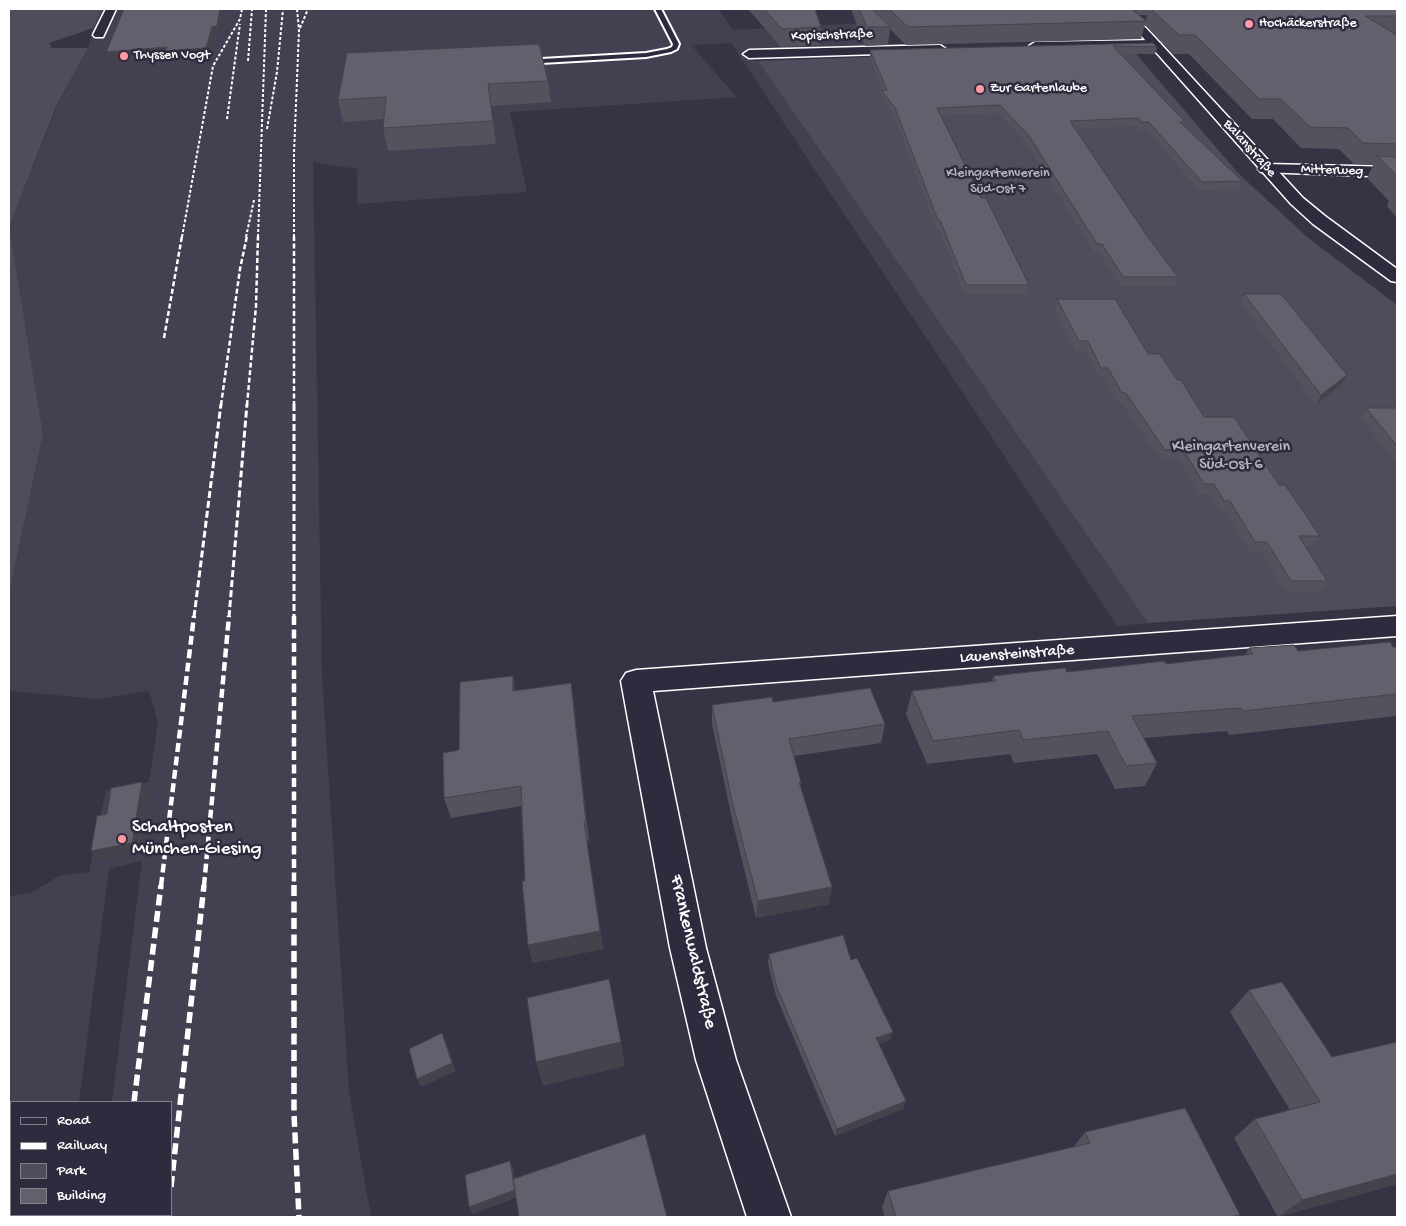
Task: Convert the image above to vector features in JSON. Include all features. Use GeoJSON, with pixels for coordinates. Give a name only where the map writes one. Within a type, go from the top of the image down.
{"type":"FeatureCollection","features":[{"type":"Feature","properties":{"kind":"street"},"geometry":{"type":"LineString","coordinates":[[99,35],[111,9]]}},
{"type":"Feature","properties":{"kind":"street","name":"Balanstraße"},"geometry":{"type":"LineString","coordinates":[[1113,9],[1155,44],[1291,195],[1318,220],[1397,277]]}},
{"type":"Feature","properties":{"kind":"street"},"geometry":{"type":"LineString","coordinates":[[1128,20],[1149,20]]}},
{"type":"Feature","properties":{"kind":"street"},"geometry":{"type":"LineString","coordinates":[[888,36],[901,49]]}},
{"type":"Feature","properties":{"kind":"street"},"geometry":{"type":"LineString","coordinates":[[1018,47],[1155,44]]}},
{"type":"Feature","properties":{"kind":"street","name":"Kopischstraße"},"geometry":{"type":"LineString","coordinates":[[749,54],[948,48]]}},
{"type":"Feature","properties":{"kind":"street","name":"Mitterweg"},"geometry":{"type":"LineString","coordinates":[[1266,169],[1397,172]]}},
{"type":"Feature","properties":{"kind":"street","name":"Lauensteinstraße"},"geometry":{"type":"LineString","coordinates":[[636,681],[1397,626]]}},
{"type":"Feature","properties":{"kind":"street","name":"Frankenwaldstraße"},"geometry":{"type":"LineString","coordinates":[[636,681],[691,958],[716,1060],[769,1217]]}},
{"type":"Feature","properties":{"kind":"lane"},"geometry":{"type":"LineString","coordinates":[[512,62],[646,55],[666,52],[675,48],[676,44],[658,9]]}},
{"type":"Feature","properties":{"kind":"shaded area"},"geometry":{"type":"Polygon","coordinates":[[[102,9],[718,9],[733,30],[865,23],[883,45],[747,51],[754,61],[758,61],[1148,623],[1117,626],[731,43],[691,45],[737,97],[510,112],[527,192],[357,204],[357,169],[313,162],[322,676],[349,1093],[371,1217],[97,1217],[172,1216],[172,1101],[112,1101],[142,861],[109,869],[79,1101],[10,1101],[10,1216],[64,1216],[9,1217],[9,896],[31,893],[59,876],[89,872],[106,791],[149,782],[158,722],[149,691],[99,699],[9,691],[9,594],[43,434],[9,227],[57,107],[88,48],[93,28],[102,9]]]}},
{"type":"Feature","properties":{"kind":"green space"},"geometry":{"type":"Polygon","coordinates":[[[9,9],[102,9],[93,28],[49,43],[52,48],[88,48],[56,107],[9,227],[9,9]]]}},
{"type":"Feature","properties":{"kind":"green space"},"geometry":{"type":"Polygon","coordinates":[[[1131,48],[1238,173],[1307,237],[1397,305],[1397,606],[1148,623],[758,61],[1131,48]]]}},
{"type":"Feature","properties":{"kind":"green space"},"geometry":{"type":"Polygon","coordinates":[[[9,227],[43,434],[9,594],[9,227]]]}},
{"type":"Feature","properties":{"kind":"building"},"geometry":{"type":"Polygon","coordinates":[[[124,9],[220,9],[217,26],[212,27],[206,48],[165,51],[167,47],[106,52],[124,9]]]}},
{"type":"Feature","properties":{"kind":"building"},"geometry":{"type":"Polygon","coordinates":[[[764,9],[815,9],[821,27],[782,29],[764,9]]]}},
{"type":"Feature","properties":{"kind":"building"},"geometry":{"type":"Polygon","coordinates":[[[859,9],[872,9],[890,27],[867,27],[859,9]]]}},
{"type":"Feature","properties":{"kind":"building"},"geometry":{"type":"Polygon","coordinates":[[[889,9],[1131,9],[1146,21],[908,27],[889,9]]]}},
{"type":"Feature","properties":{"kind":"building"},"geometry":{"type":"Polygon","coordinates":[[[1151,9],[1397,9],[1397,16],[1365,16],[1397,35],[1397,144],[1363,143],[1348,128],[1310,127],[1281,99],[1259,99],[1195,35],[1179,35],[1151,9]]]}},
{"type":"Feature","properties":{"kind":"building"},"geometry":{"type":"Polygon","coordinates":[[[1153,43],[1157,47],[1113,46],[1185,122],[1180,122],[1242,181],[1202,182],[1149,122],[1141,122],[1138,118],[1070,121],[1147,236],[1178,277],[1123,277],[1102,244],[1097,244],[1030,137],[1000,105],[937,108],[981,198],[986,198],[1029,285],[966,285],[940,220],[938,220],[895,108],[882,91],[887,90],[870,50],[1153,43]]]}},
{"type":"Feature","properties":{"kind":"building"},"geometry":{"type":"Polygon","coordinates":[[[539,44],[548,81],[488,84],[493,121],[383,128],[386,97],[338,100],[347,53],[539,44]]]}},
{"type":"Feature","properties":{"kind":"building"},"geometry":{"type":"Polygon","coordinates":[[[1377,156],[1397,157],[1397,176],[1377,156]]]}},
{"type":"Feature","properties":{"kind":"building"},"geometry":{"type":"Polygon","coordinates":[[[1244,294],[1281,294],[1347,375],[1321,395],[1244,294]]]}},
{"type":"Feature","properties":{"kind":"building"},"geometry":{"type":"Polygon","coordinates":[[[1057,299],[1115,299],[1148,354],[1160,354],[1177,380],[1181,380],[1204,417],[1234,417],[1279,485],[1285,485],[1320,536],[1299,536],[1327,581],[1291,581],[1267,542],[1255,542],[1230,501],[1224,501],[1214,484],[1204,484],[1183,449],[1165,450],[1126,393],[1122,393],[1108,368],[1101,368],[1088,341],[1079,341],[1057,299]]]}},
{"type":"Feature","properties":{"kind":"building"},"geometry":{"type":"Polygon","coordinates":[[[1366,408],[1397,408],[1397,446],[1366,408]]]}},
{"type":"Feature","properties":{"kind":"building"},"geometry":{"type":"Polygon","coordinates":[[[1390,642],[1393,647],[1397,647],[1397,694],[1243,711],[1241,708],[1132,716],[1157,763],[1126,766],[1108,731],[1023,740],[1019,730],[933,741],[912,691],[996,681],[993,676],[1065,668],[1067,672],[1164,661],[1166,664],[1253,654],[1249,648],[1294,645],[1298,651],[1390,642]]]}},
{"type":"Feature","properties":{"kind":"building"},"geometry":{"type":"Polygon","coordinates":[[[513,676],[513,691],[571,683],[586,822],[584,822],[600,931],[528,945],[522,881],[525,881],[521,786],[444,798],[443,753],[459,750],[460,682],[513,676]]]}},
{"type":"Feature","properties":{"kind":"building"},"geometry":{"type":"Polygon","coordinates":[[[870,688],[885,724],[789,739],[801,782],[799,782],[832,887],[758,901],[732,801],[712,705],[772,697],[773,702],[870,688]]]}},
{"type":"Feature","properties":{"kind":"building"},"geometry":{"type":"Polygon","coordinates":[[[142,782],[132,843],[91,851],[97,816],[107,814],[111,788],[142,782]]]}},
{"type":"Feature","properties":{"kind":"building"},"geometry":{"type":"Polygon","coordinates":[[[843,935],[851,960],[857,958],[893,1032],[876,1038],[906,1101],[837,1129],[777,988],[769,954],[843,935]]]}},
{"type":"Feature","properties":{"kind":"building"},"geometry":{"type":"Polygon","coordinates":[[[609,979],[621,1042],[536,1062],[527,998],[609,979]]]}},
{"type":"Feature","properties":{"kind":"building"},"geometry":{"type":"Polygon","coordinates":[[[1282,982],[1332,1057],[1397,1042],[1397,1174],[1302,1200],[1255,1119],[1320,1102],[1249,990],[1282,982]]]}},
{"type":"Feature","properties":{"kind":"building"},"geometry":{"type":"Polygon","coordinates":[[[442,1033],[452,1063],[417,1079],[409,1049],[442,1033]]]}},
{"type":"Feature","properties":{"kind":"building"},"geometry":{"type":"Polygon","coordinates":[[[1185,1108],[1240,1215],[1230,1217],[896,1217],[888,1191],[1090,1143],[1085,1132],[1185,1108]]]}},
{"type":"Feature","properties":{"kind":"building"},"geometry":{"type":"Polygon","coordinates":[[[645,1134],[667,1217],[519,1217],[513,1179],[645,1134]]]}},
{"type":"Feature","properties":{"kind":"building"},"geometry":{"type":"Polygon","coordinates":[[[510,1161],[515,1190],[469,1207],[465,1175],[510,1161]]]}},
{"type":"Feature","properties":{"kind":"railway"},"geometry":{"type":"LineString","coordinates":[[182,237],[213,66],[240,19],[242,9]]}},
{"type":"Feature","properties":{"kind":"railway"},"geometry":{"type":"LineString","coordinates":[[248,61],[252,9]]}},
{"type":"Feature","properties":{"kind":"railway"},"geometry":{"type":"LineString","coordinates":[[258,237],[266,9]]}},
{"type":"Feature","properties":{"kind":"railway"},"geometry":{"type":"LineString","coordinates":[[267,129],[277,72],[283,9]]}},
{"type":"Feature","properties":{"kind":"railway"},"geometry":{"type":"LineString","coordinates":[[297,9],[299,30],[294,153],[294,1114],[299,1217]]}},
{"type":"Feature","properties":{"kind":"railway"},"geometry":{"type":"LineString","coordinates":[[300,28],[308,9]]}},
{"type":"Feature","properties":{"kind":"railway"},"geometry":{"type":"LineString","coordinates":[[227,119],[240,24]]}},
{"type":"Feature","properties":{"kind":"railway"},"geometry":{"type":"LineString","coordinates":[[246,237],[254,200]]}},
{"type":"Feature","properties":{"kind":"railway"},"geometry":{"type":"LineString","coordinates":[[164,338],[182,236]]}},
{"type":"Feature","properties":{"kind":"railway"},"geometry":{"type":"LineString","coordinates":[[221,405],[240,269],[247,236]]}},
{"type":"Feature","properties":{"kind":"railway"},"geometry":{"type":"LineString","coordinates":[[247,405],[256,306],[258,236]]}},
{"type":"Feature","properties":{"kind":"railway"},"geometry":{"type":"LineString","coordinates":[[194,617],[221,404]]}},
{"type":"Feature","properties":{"kind":"railway"},"geometry":{"type":"LineString","coordinates":[[229,617],[247,404]]}},
{"type":"Feature","properties":{"kind":"railway"},"geometry":{"type":"LineString","coordinates":[[161,886],[194,616]]}},
{"type":"Feature","properties":{"kind":"railway"},"geometry":{"type":"LineString","coordinates":[[204,886],[229,616]]}},
{"type":"Feature","properties":{"kind":"railway"},"geometry":{"type":"LineString","coordinates":[[134,1101],[161,885]]}},
{"type":"Feature","properties":{"kind":"railway"},"geometry":{"type":"LineString","coordinates":[[172,1178],[204,885]]}},
{"type":"Feature","properties":{"kind":"place","name":"Hochäckerstraße"},"geometry":{"type":"Point","coordinates":[1249,24]}},
{"type":"Feature","properties":{"kind":"place","name":"Thyssen Vogt"},"geometry":{"type":"Point","coordinates":[124,56]}},
{"type":"Feature","properties":{"kind":"place","name":"Zur Gartenlaube"},"geometry":{"type":"Point","coordinates":[980,89]}},
{"type":"Feature","properties":{"kind":"place","name":"Schaltposten München-Giesing"},"geometry":{"type":"Point","coordinates":[122,839]}},
{"type":"Feature","properties":{"kind":"park label","name":"Kleingartenverein Süd-Ost 7"},"geometry":{"type":"Point","coordinates":[998,182]}},
{"type":"Feature","properties":{"kind":"park label","name":"Kleingartenverein Süd-Ost 6"},"geometry":{"type":"Point","coordinates":[1231,457]}}]}
